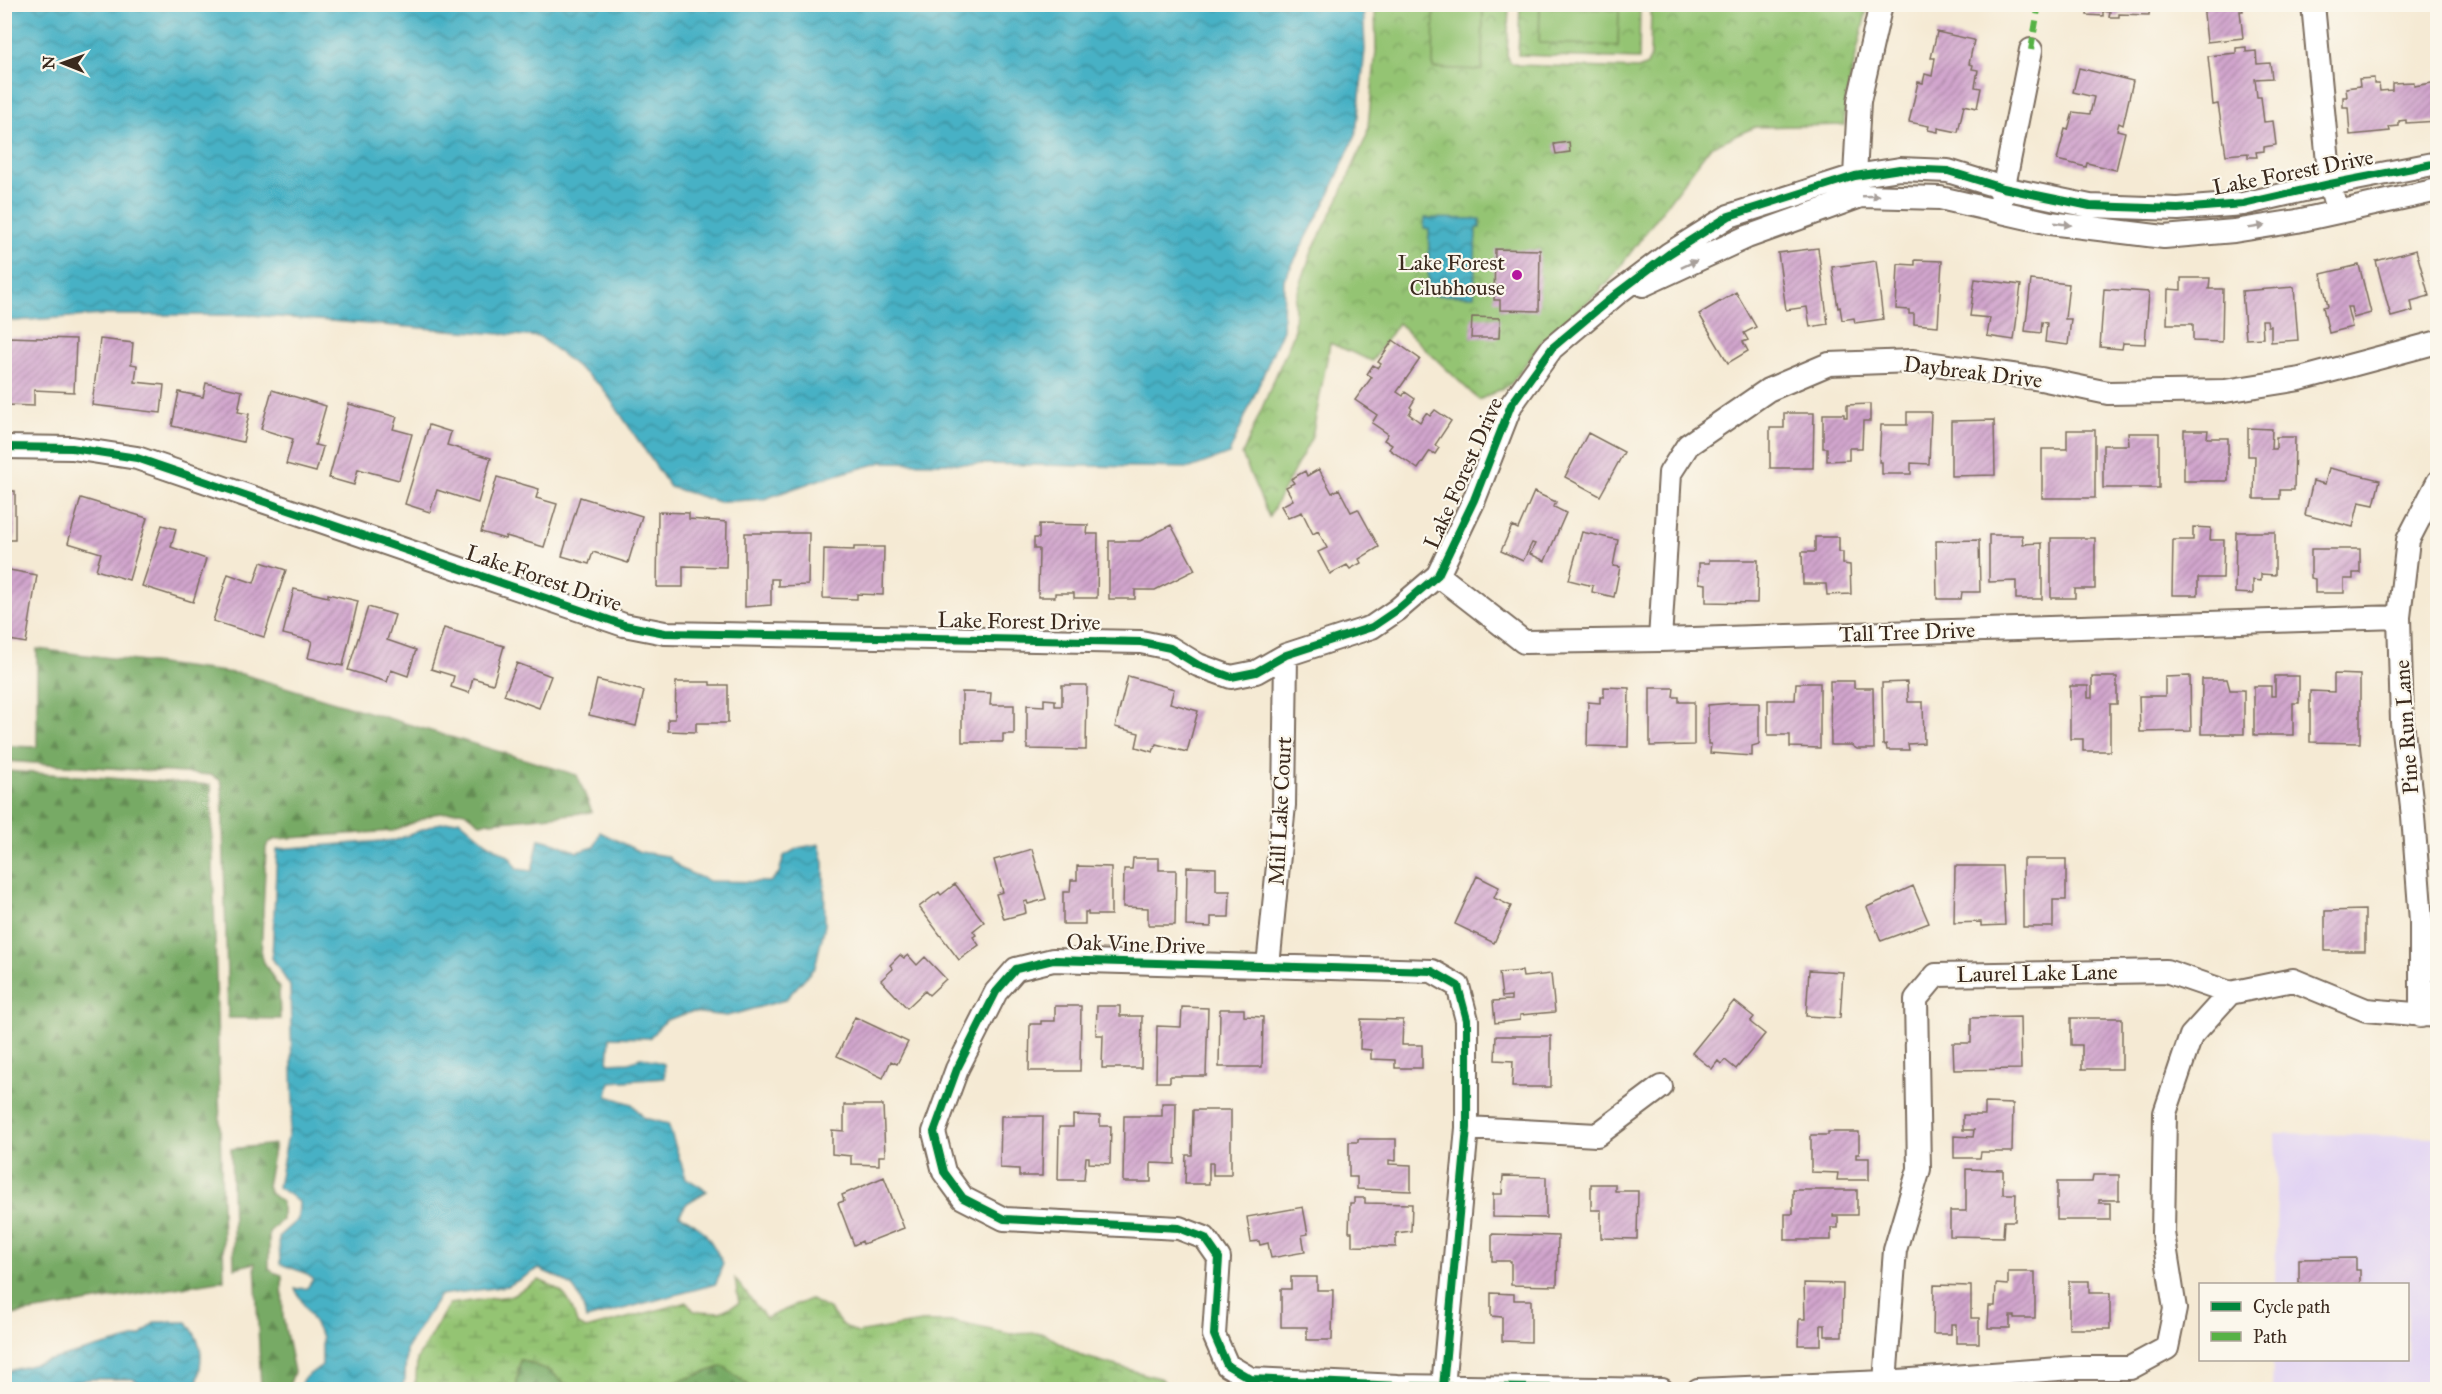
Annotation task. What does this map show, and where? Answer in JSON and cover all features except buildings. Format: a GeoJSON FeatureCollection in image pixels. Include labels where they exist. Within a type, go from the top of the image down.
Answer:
{"type":"FeatureCollection","features":[{"type":"Feature","properties":{"kind":"street"},"geometry":{"type":"LineString","coordinates":[[1855,176],[1858,101],[1881,4]]}},
{"type":"Feature","properties":{"kind":"street"},"geometry":{"type":"LineString","coordinates":[[2313,4],[2330,184],[2337,212]]}},
{"type":"Feature","properties":{"kind":"street"},"geometry":{"type":"LineString","coordinates":[[2000,211],[2031,50]]}},
{"type":"Feature","properties":{"kind":"street","name":"Lake Forest Drive"},"geometry":{"type":"LineString","coordinates":[[4,447],[72,448],[137,458],[613,621],[665,633],[1141,642],[1170,648],[1198,665],[1231,677],[1256,672],[1286,655],[1372,627],[1398,610],[1438,575],[1474,500],[1510,405],[1552,348],[1616,294],[1669,254],[1729,216],[1855,176],[1900,169],[1948,171],[2003,188],[2090,206],[2178,209],[2243,204],[2438,163]]}},
{"type":"Feature","properties":{"kind":"street","name":"Lake Forest Drive"},"geometry":{"type":"LineString","coordinates":[[1616,294],[1633,290],[1747,237],[1861,196],[1903,195],[1940,198],[2050,223],[2164,237],[2234,231],[2438,190]]}},
{"type":"Feature","properties":{"kind":"street","name":"Daybreak Drive"},"geometry":{"type":"LineString","coordinates":[[1660,640],[1670,474],[1688,445],[1768,390],[1829,364],[1913,361],[2041,379],[2108,393],[2225,391],[2300,379],[2438,342]]}},
{"type":"Feature","properties":{"kind":"street","name":"Pine Run Lane"},"geometry":{"type":"LineString","coordinates":[[2429,1016],[2413,816],[2402,722],[2399,617],[2408,540],[2438,482]]}},
{"type":"Feature","properties":{"kind":"street","name":"Tall Tree Drive"},"geometry":{"type":"LineString","coordinates":[[1438,575],[1524,642],[1660,640],[2399,617]]}},
{"type":"Feature","properties":{"kind":"street","name":"Mill Lake Court"},"geometry":{"type":"LineString","coordinates":[[1268,966],[1284,805],[1286,655]]}},
{"type":"Feature","properties":{"kind":"street","name":"Oak Vine Drive"},"geometry":{"type":"LineString","coordinates":[[1443,1387],[1467,1128],[1467,1020],[1458,986],[1432,971],[1053,960],[1016,969],[996,992],[957,1069],[934,1132],[944,1172],[963,1198],[1004,1219],[1179,1228],[1205,1238],[1218,1258],[1214,1335],[1227,1365],[1251,1379],[1443,1387],[1662,1389]]}},
{"type":"Feature","properties":{"kind":"street","name":"Laurel Lake Lane"},"geometry":{"type":"LineString","coordinates":[[1885,1382],[1895,1250],[1919,1169],[1916,999],[1936,975],[2166,971],[2230,993]]}},
{"type":"Feature","properties":{"kind":"street"},"geometry":{"type":"LineString","coordinates":[[1698,1389],[1885,1382],[2073,1368],[2130,1368],[2167,1348],[2175,1309],[2163,1233],[2165,1113],[2191,1036],[2230,993],[2293,980],[2366,1010],[2429,1016]]}},
{"type":"Feature","properties":{"kind":"street"},"geometry":{"type":"LineString","coordinates":[[1467,1128],[1597,1135],[1661,1087]]}},
{"type":"Feature","properties":{"kind":"shaded area"},"geometry":{"type":"Polygon","coordinates":[[[2275,1133],[2437,1137],[2437,1389],[2272,1389],[2273,1361],[2409,1361],[2409,1283],[2275,1283],[2277,1191],[2275,1133]]]}},
{"type":"Feature","properties":{"kind":"green space"},"geometry":{"type":"Polygon","coordinates":[[[1375,5],[1509,5],[1507,55],[1511,63],[1638,69],[1647,65],[1650,59],[1651,5],[1868,5],[1846,98],[1844,125],[1755,127],[1710,147],[1607,284],[1601,286],[1598,293],[1543,340],[1511,384],[1479,400],[1398,323],[1372,361],[1330,343],[1312,437],[1269,517],[1242,455],[1294,333],[1295,300],[1312,251],[1367,135],[1376,51],[1375,5]]]}},
{"type":"Feature","properties":{"kind":"green space"},"geometry":{"type":"Polygon","coordinates":[[[1434,5],[1483,5],[1482,70],[1433,68],[1434,5]]]}},
{"type":"Feature","properties":{"kind":"green space"},"geometry":{"type":"Polygon","coordinates":[[[1520,5],[1640,5],[1639,59],[1518,55],[1520,5]]]}},
{"type":"Feature","properties":{"kind":"green space"},"geometry":{"type":"Polygon","coordinates":[[[1540,7],[1619,10],[1618,46],[1539,43],[1540,7]]]}},
{"type":"Feature","properties":{"kind":"green space"},"geometry":{"type":"Polygon","coordinates":[[[37,649],[242,674],[577,775],[592,812],[480,823],[465,812],[459,811],[434,814],[393,831],[276,839],[268,843],[261,957],[279,988],[280,1019],[228,1018],[222,785],[220,780],[212,775],[5,761],[5,746],[37,747],[37,649]]]}},
{"type":"Feature","properties":{"kind":"green space"},"geometry":{"type":"Polygon","coordinates":[[[5,771],[211,785],[224,1280],[5,1316],[5,771]]]}},
{"type":"Feature","properties":{"kind":"green space"},"geometry":{"type":"Polygon","coordinates":[[[275,1144],[267,1186],[269,1192],[282,1202],[282,1220],[269,1232],[269,1268],[282,1275],[283,1317],[294,1372],[288,1389],[261,1389],[255,1263],[234,1268],[231,1149],[275,1144]]]}},
{"type":"Feature","properties":{"kind":"green space"},"geometry":{"type":"Polygon","coordinates":[[[735,1279],[766,1318],[810,1299],[830,1310],[841,1324],[857,1333],[921,1322],[954,1322],[1010,1334],[1043,1333],[1082,1356],[1162,1379],[1169,1389],[753,1389],[723,1366],[679,1381],[666,1389],[570,1390],[552,1372],[520,1359],[516,1389],[413,1389],[417,1359],[449,1304],[510,1296],[539,1280],[561,1291],[572,1307],[577,1324],[586,1329],[687,1302],[694,1311],[720,1312],[739,1303],[735,1279]]]}},
{"type":"Feature","properties":{"kind":"green space"},"geometry":{"type":"Polygon","coordinates":[[[520,1359],[552,1372],[570,1389],[516,1390],[520,1359]]]}},
{"type":"Feature","properties":{"kind":"green space"},"geometry":{"type":"Polygon","coordinates":[[[724,1366],[753,1389],[666,1390],[679,1381],[724,1366]]]}},
{"type":"Feature","properties":{"kind":"water"},"geometry":{"type":"Polygon","coordinates":[[[1363,4],[1365,50],[1356,134],[1328,197],[1284,280],[1283,329],[1229,454],[1190,468],[883,462],[821,479],[764,499],[719,502],[670,487],[602,387],[540,337],[251,315],[101,315],[14,321],[5,319],[5,5],[1363,4]]]}},
{"type":"Feature","properties":{"kind":"water"},"geometry":{"type":"Polygon","coordinates":[[[1425,218],[1480,219],[1480,228],[1476,228],[1474,296],[1428,295],[1429,229],[1424,228],[1425,218]]]}},
{"type":"Feature","properties":{"kind":"water"},"geometry":{"type":"Polygon","coordinates":[[[460,820],[486,842],[510,857],[517,869],[532,871],[539,839],[577,852],[594,847],[600,832],[640,852],[667,856],[683,870],[709,881],[770,882],[779,873],[784,856],[798,848],[819,844],[824,862],[825,925],[815,967],[785,1000],[727,1016],[691,1012],[666,1020],[649,1038],[610,1037],[608,1063],[629,1062],[643,1057],[664,1064],[665,1078],[610,1082],[607,1096],[632,1104],[644,1118],[668,1124],[686,1178],[707,1191],[687,1203],[679,1215],[701,1229],[723,1263],[716,1284],[586,1319],[580,1299],[571,1286],[538,1269],[508,1286],[440,1295],[406,1349],[405,1379],[401,1389],[299,1389],[303,1379],[322,1365],[322,1337],[295,1289],[307,1288],[313,1279],[303,1272],[280,1264],[279,1236],[298,1219],[299,1202],[278,1187],[293,1109],[290,986],[272,958],[277,849],[396,840],[436,824],[460,820]]]}},
{"type":"Feature","properties":{"kind":"water"},"geometry":{"type":"Polygon","coordinates":[[[155,1322],[187,1322],[193,1331],[201,1354],[196,1389],[151,1389],[133,1379],[91,1379],[5,1389],[5,1372],[141,1336],[155,1322]]]}},
{"type":"Feature","properties":{"kind":"marked path"},"geometry":{"type":"LineString","coordinates":[[2031,50],[2039,4]]}},
{"type":"Feature","properties":{"kind":"cycle path"},"geometry":{"type":"LineString","coordinates":[[4,447],[72,448],[137,458],[624,625],[665,633],[1141,642],[1170,648],[1198,665],[1231,677],[1256,672],[1286,655],[1372,627],[1397,610],[1438,575],[1474,500],[1511,405],[1552,348],[1616,294],[1669,254],[1729,216],[1855,176],[1900,169],[1948,171],[2003,188],[2090,206],[2178,209],[2243,204],[2438,163]]}},
{"type":"Feature","properties":{"kind":"cycle path"},"geometry":{"type":"LineString","coordinates":[[1443,1387],[1467,1128],[1467,1020],[1458,986],[1432,971],[1053,960],[1016,969],[996,992],[957,1069],[934,1132],[944,1172],[963,1198],[1004,1219],[1179,1228],[1205,1238],[1219,1258],[1214,1335],[1227,1365],[1251,1379],[1398,1386],[1662,1390]]}},
{"type":"Feature","properties":{"kind":"place","name":"Lake Forest Clubhouse"},"geometry":{"type":"Point","coordinates":[1517,275]}}]}
